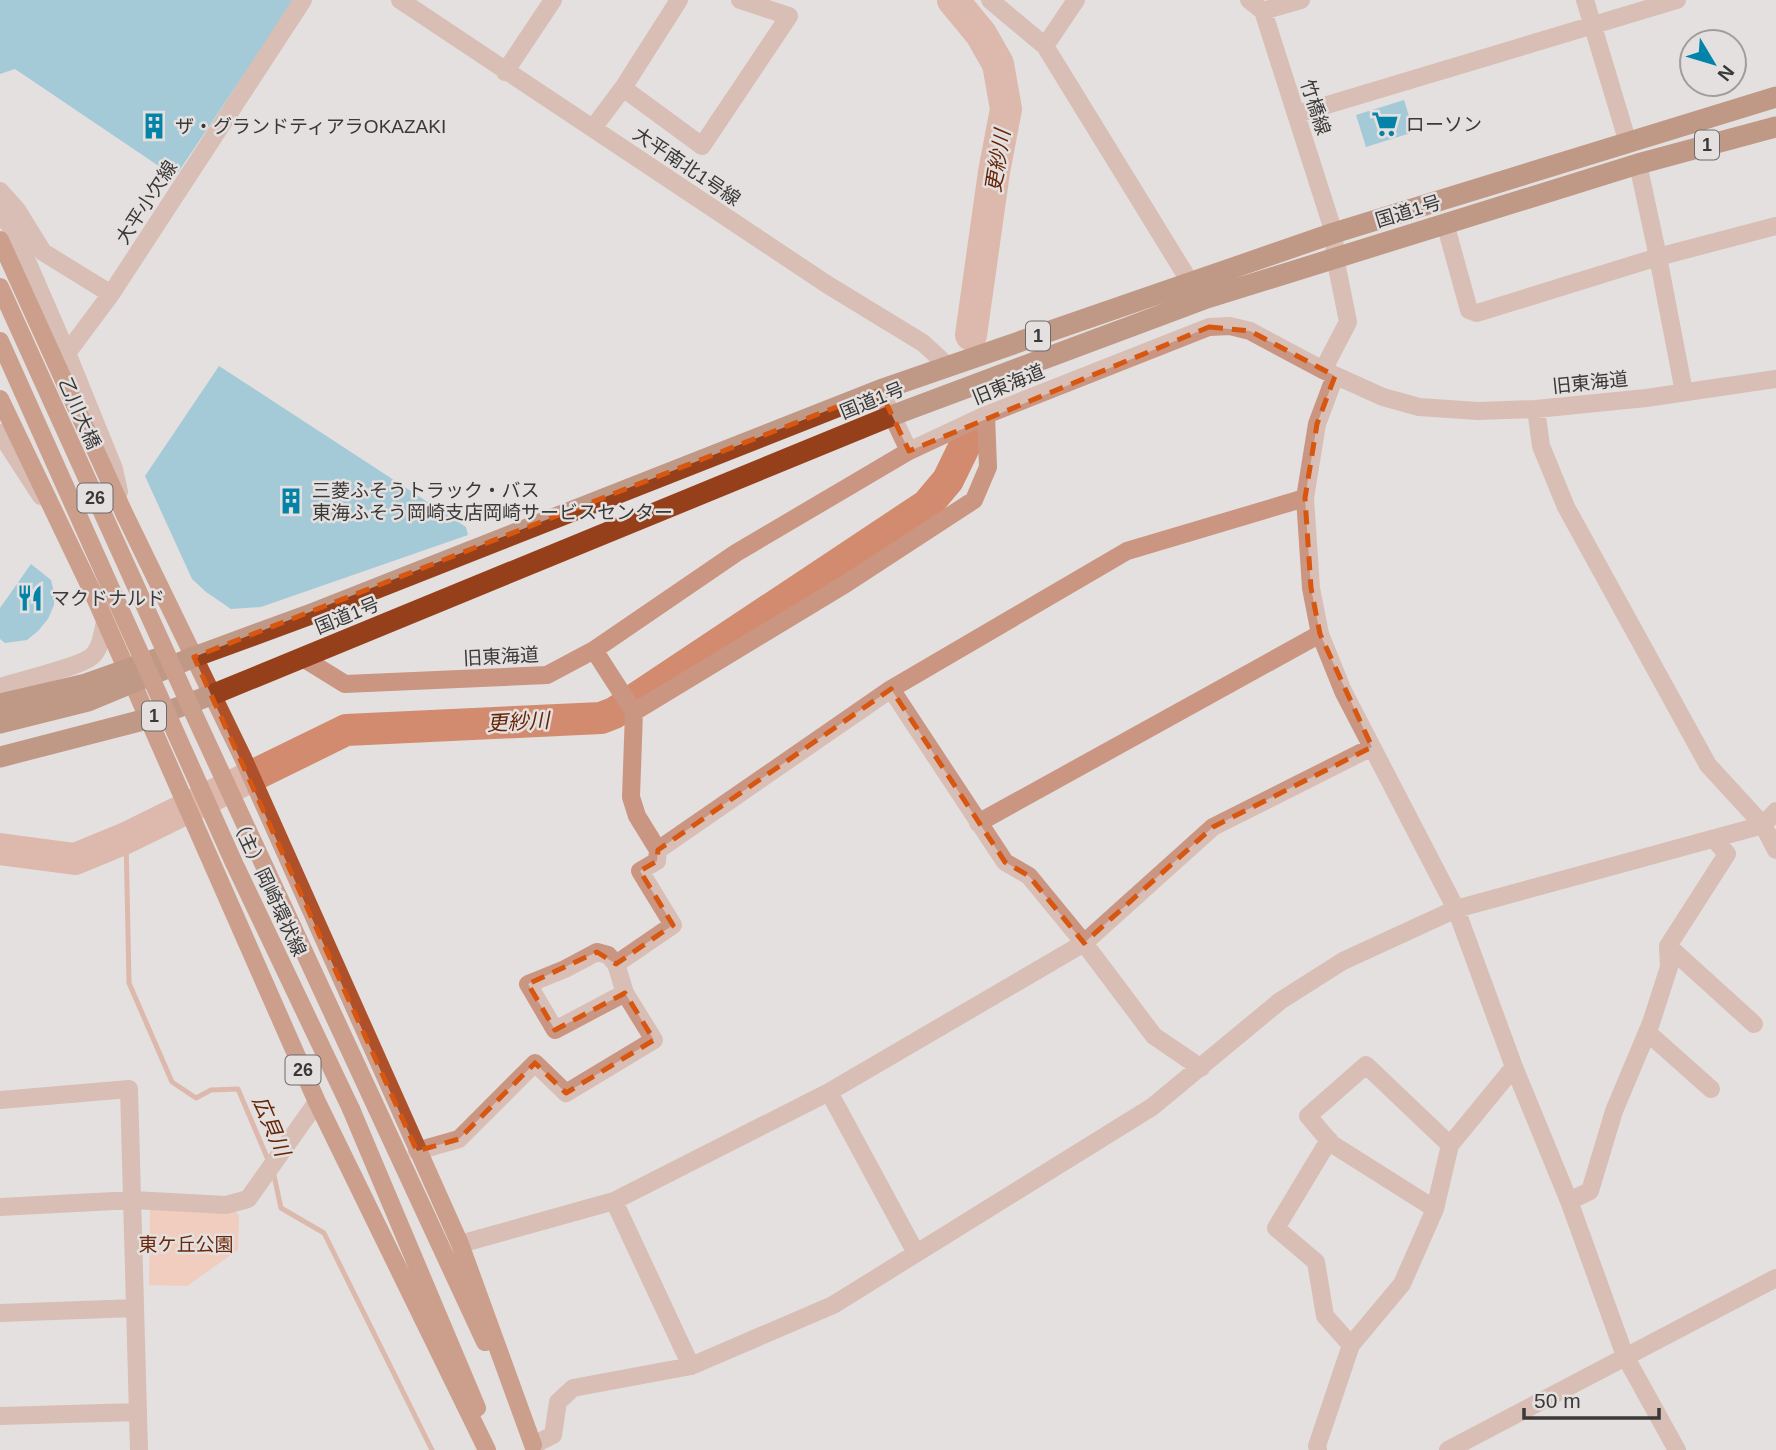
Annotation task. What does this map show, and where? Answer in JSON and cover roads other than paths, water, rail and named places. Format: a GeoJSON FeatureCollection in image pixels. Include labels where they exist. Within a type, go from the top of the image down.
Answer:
{"type":"FeatureCollection","features":[{"type":"Feature","properties":{"kind":"highway","name":"国道1号"},"geometry":{"type":"LineString","coordinates":[[0,723],[88,701],[129,677],[192,652],[314,613],[880,390],[1334,233],[1776,97]]}},
{"type":"Feature","properties":{"kind":"highway","name":"国道1号"},"geometry":{"type":"LineString","coordinates":[[0,757],[146,719],[214,694],[891,416],[1207,298],[1638,164],[1776,127]]}},
{"type":"Feature","properties":{"kind":"highway"},"geometry":{"type":"LineString","coordinates":[[0,704],[129,677]]}},
{"type":"Feature","properties":{"kind":"main road","name":"26"},"geometry":{"type":"LineString","coordinates":[[0,240],[124,513],[214,694],[460,1244],[534,1448]]}},
{"type":"Feature","properties":{"kind":"main road","name":"乙川大橋"},"geometry":{"type":"LineString","coordinates":[[0,287],[203,736]]}},
{"type":"Feature","properties":{"kind":"main road","name":"（主）岡崎環状線"},"geometry":{"type":"LineString","coordinates":[[0,341],[234,863],[351,1109],[495,1450]]}},
{"type":"Feature","properties":{"kind":"main road","name":"26"},"geometry":{"type":"LineString","coordinates":[[0,399],[7,432],[60,525],[105,622],[317,1102],[487,1450]]}},
{"type":"Feature","properties":{"kind":"main road","name":"（主）岡崎環状線"},"geometry":{"type":"LineString","coordinates":[[203,736],[534,1448]]}},
{"type":"Feature","properties":{"kind":"street","name":"大平小欠線"},"geometry":{"type":"LineString","coordinates":[[67,353],[111,294],[303,0]]}},
{"type":"Feature","properties":{"kind":"street","name":"大平南北1号線"},"geometry":{"type":"LineString","coordinates":[[400,0],[421,6],[505,72],[828,285],[923,344],[949,367]]}},
{"type":"Feature","properties":{"kind":"street"},"geometry":{"type":"LineString","coordinates":[[505,72],[553,0]]}},
{"type":"Feature","properties":{"kind":"street"},"geometry":{"type":"LineString","coordinates":[[593,128],[623,88],[679,0]]}},
{"type":"Feature","properties":{"kind":"street"},"geometry":{"type":"LineString","coordinates":[[623,88],[702,146],[789,16],[740,0]]}},
{"type":"Feature","properties":{"kind":"street"},"geometry":{"type":"LineString","coordinates":[[990,0],[1045,46],[1190,282]]}},
{"type":"Feature","properties":{"kind":"street"},"geometry":{"type":"LineString","coordinates":[[1045,46],[1076,0]]}},
{"type":"Feature","properties":{"kind":"street"},"geometry":{"type":"LineString","coordinates":[[1256,6],[1301,0]]}},
{"type":"Feature","properties":{"kind":"street"},"geometry":{"type":"LineString","coordinates":[[1585,0],[1629,143]]}},
{"type":"Feature","properties":{"kind":"street"},"geometry":{"type":"LineString","coordinates":[[1297,114],[1677,0]]}},
{"type":"Feature","properties":{"kind":"street","name":"竹橋線"},"geometry":{"type":"LineString","coordinates":[[1256,6],[1297,114],[1334,233],[1335,257],[1348,323],[1329,373],[1317,424],[1305,498],[1311,588],[1320,634],[1343,691],[1456,909],[1514,1067],[1569,1201],[1625,1356],[1677,1450]]}},
{"type":"Feature","properties":{"kind":"street"},"geometry":{"type":"LineString","coordinates":[[1638,164],[1684,392]]}},
{"type":"Feature","properties":{"kind":"street"},"geometry":{"type":"LineString","coordinates":[[0,191],[17,210],[43,252],[111,294]]}},
{"type":"Feature","properties":{"kind":"street"},"geometry":{"type":"LineString","coordinates":[[0,213],[14,231],[67,353],[114,469],[124,513]]}},
{"type":"Feature","properties":{"kind":"street"},"geometry":{"type":"LineString","coordinates":[[1445,223],[1469,310],[1477,313],[1658,257],[1776,226]]}},
{"type":"Feature","properties":{"kind":"street","name":"旧東海道"},"geometry":{"type":"LineString","coordinates":[[303,658],[345,684],[547,675],[594,650],[736,554],[909,451],[986,415],[1209,327],[1230,326],[1250,331],[1329,373],[1383,397],[1419,407],[1478,411],[1536,409],[1776,379]]}},
{"type":"Feature","properties":{"kind":"street"},"geometry":{"type":"LineString","coordinates":[[880,390],[909,451]]}},
{"type":"Feature","properties":{"kind":"street"},"geometry":{"type":"LineString","coordinates":[[1536,409],[1541,446],[1566,507],[1708,765],[1770,818],[1776,850]]}},
{"type":"Feature","properties":{"kind":"street"},"geometry":{"type":"LineString","coordinates":[[634,712],[847,583],[974,499],[988,467],[986,415]]}},
{"type":"Feature","properties":{"kind":"street"},"geometry":{"type":"LineString","coordinates":[[658,850],[891,689],[1127,551],[1305,498]]}},
{"type":"Feature","properties":{"kind":"street"},"geometry":{"type":"LineString","coordinates":[[0,687],[91,657],[100,645],[105,622]]}},
{"type":"Feature","properties":{"kind":"street"},"geometry":{"type":"LineString","coordinates":[[978,823],[1320,634]]}},
{"type":"Feature","properties":{"kind":"street"},"geometry":{"type":"LineString","coordinates":[[594,650],[634,712],[631,797],[637,816],[658,850],[657,861],[640,871],[673,925],[616,964]]}},
{"type":"Feature","properties":{"kind":"street"},"geometry":{"type":"LineString","coordinates":[[891,689],[1005,862],[1029,876],[1084,943],[1154,1037],[1200,1068]]}},
{"type":"Feature","properties":{"kind":"street"},"geometry":{"type":"LineString","coordinates":[[460,1244],[614,1201],[829,1092],[1084,943],[1213,827],[1372,747]]}},
{"type":"Feature","properties":{"kind":"street"},"geometry":{"type":"LineString","coordinates":[[534,1448],[553,1435],[558,1402],[573,1388],[691,1366],[833,1305],[1152,1107],[1280,1001],[1343,961],[1456,909],[1714,839],[1770,818]]}},
{"type":"Feature","properties":{"kind":"street"},"geometry":{"type":"LineString","coordinates":[[1569,1201],[1590,1191],[1614,1111],[1647,1032],[1669,967],[1668,946],[1727,854],[1714,839]]}},
{"type":"Feature","properties":{"kind":"street"},"geometry":{"type":"LineString","coordinates":[[1668,946],[1754,1024]]}},
{"type":"Feature","properties":{"kind":"street"},"geometry":{"type":"LineString","coordinates":[[417,1151],[459,1139],[535,1063],[566,1093],[654,1040],[625,993],[616,964],[608,955],[597,952],[528,984],[555,1030],[625,993]]}},
{"type":"Feature","properties":{"kind":"street"},"geometry":{"type":"LineString","coordinates":[[1647,1032],[1711,1089]]}},
{"type":"Feature","properties":{"kind":"street"},"geometry":{"type":"LineString","coordinates":[[1435,1209],[1329,1140],[1308,1116],[1366,1065],[1450,1145]]}},
{"type":"Feature","properties":{"kind":"street"},"geometry":{"type":"LineString","coordinates":[[1318,1450],[1317,1446],[1351,1345],[1402,1284],[1435,1209],[1450,1145],[1514,1067]]}},
{"type":"Feature","properties":{"kind":"street"},"geometry":{"type":"LineString","coordinates":[[0,1100],[130,1089],[139,1450]]}},
{"type":"Feature","properties":{"kind":"street"},"geometry":{"type":"LineString","coordinates":[[829,1092],[916,1254]]}},
{"type":"Feature","properties":{"kind":"street"},"geometry":{"type":"LineString","coordinates":[[0,1207],[133,1200],[226,1205],[248,1199],[317,1102]]}},
{"type":"Feature","properties":{"kind":"street"},"geometry":{"type":"LineString","coordinates":[[1329,1140],[1276,1228],[1316,1262],[1325,1317],[1351,1345]]}},
{"type":"Feature","properties":{"kind":"street"},"geometry":{"type":"LineString","coordinates":[[614,1201],[691,1366]]}},
{"type":"Feature","properties":{"kind":"street"},"geometry":{"type":"LineString","coordinates":[[1448,1450],[1776,1278]]}},
{"type":"Feature","properties":{"kind":"street"},"geometry":{"type":"LineString","coordinates":[[0,1313],[135,1308]]}},
{"type":"Feature","properties":{"kind":"street"},"geometry":{"type":"LineString","coordinates":[[0,1416],[138,1412]]}},
{"type":"Feature","properties":{"kind":"waterway","name":"更紗川"},"geometry":{"type":"LineString","coordinates":[[953,0],[981,34],[998,64],[1006,109],[994,172],[971,335]]}},
{"type":"Feature","properties":{"kind":"waterway","name":"更紗川"},"geometry":{"type":"LineString","coordinates":[[0,849],[75,859],[126,838],[346,730],[601,718],[614,713],[927,505],[948,480],[967,441]]}},
{"type":"Feature","properties":{"kind":"waterway","name":"広貝川"},"geometry":{"type":"LineString","coordinates":[[126,838],[129,983],[172,1082],[196,1098],[211,1090],[238,1089],[269,1162]]}},
{"type":"Feature","properties":{"kind":"waterway","name":"広貝川"},"geometry":{"type":"LineString","coordinates":[[273,1171],[281,1208],[324,1233],[432,1450]]}},
{"type":"Feature","properties":{"kind":"place","name":"ローソン"},"geometry":{"type":"Point","coordinates":[1385,124]}},
{"type":"Feature","properties":{"kind":"place","name":"ザ・グランドティアラOKAZAKI"},"geometry":{"type":"Point","coordinates":[154,126]}},
{"type":"Feature","properties":{"kind":"place","name":"三菱ふそうトラック・バス 東海ふそう岡崎支店岡崎サービスセンター"},"geometry":{"type":"Point","coordinates":[291,501]}},
{"type":"Feature","properties":{"kind":"place","name":"マクドナルド"},"geometry":{"type":"Point","coordinates":[30,598]}},
{"type":"Feature","properties":{"kind":"park label","name":"東ケ丘公園"},"geometry":{"type":"Point","coordinates":[186,1244]}}]}
